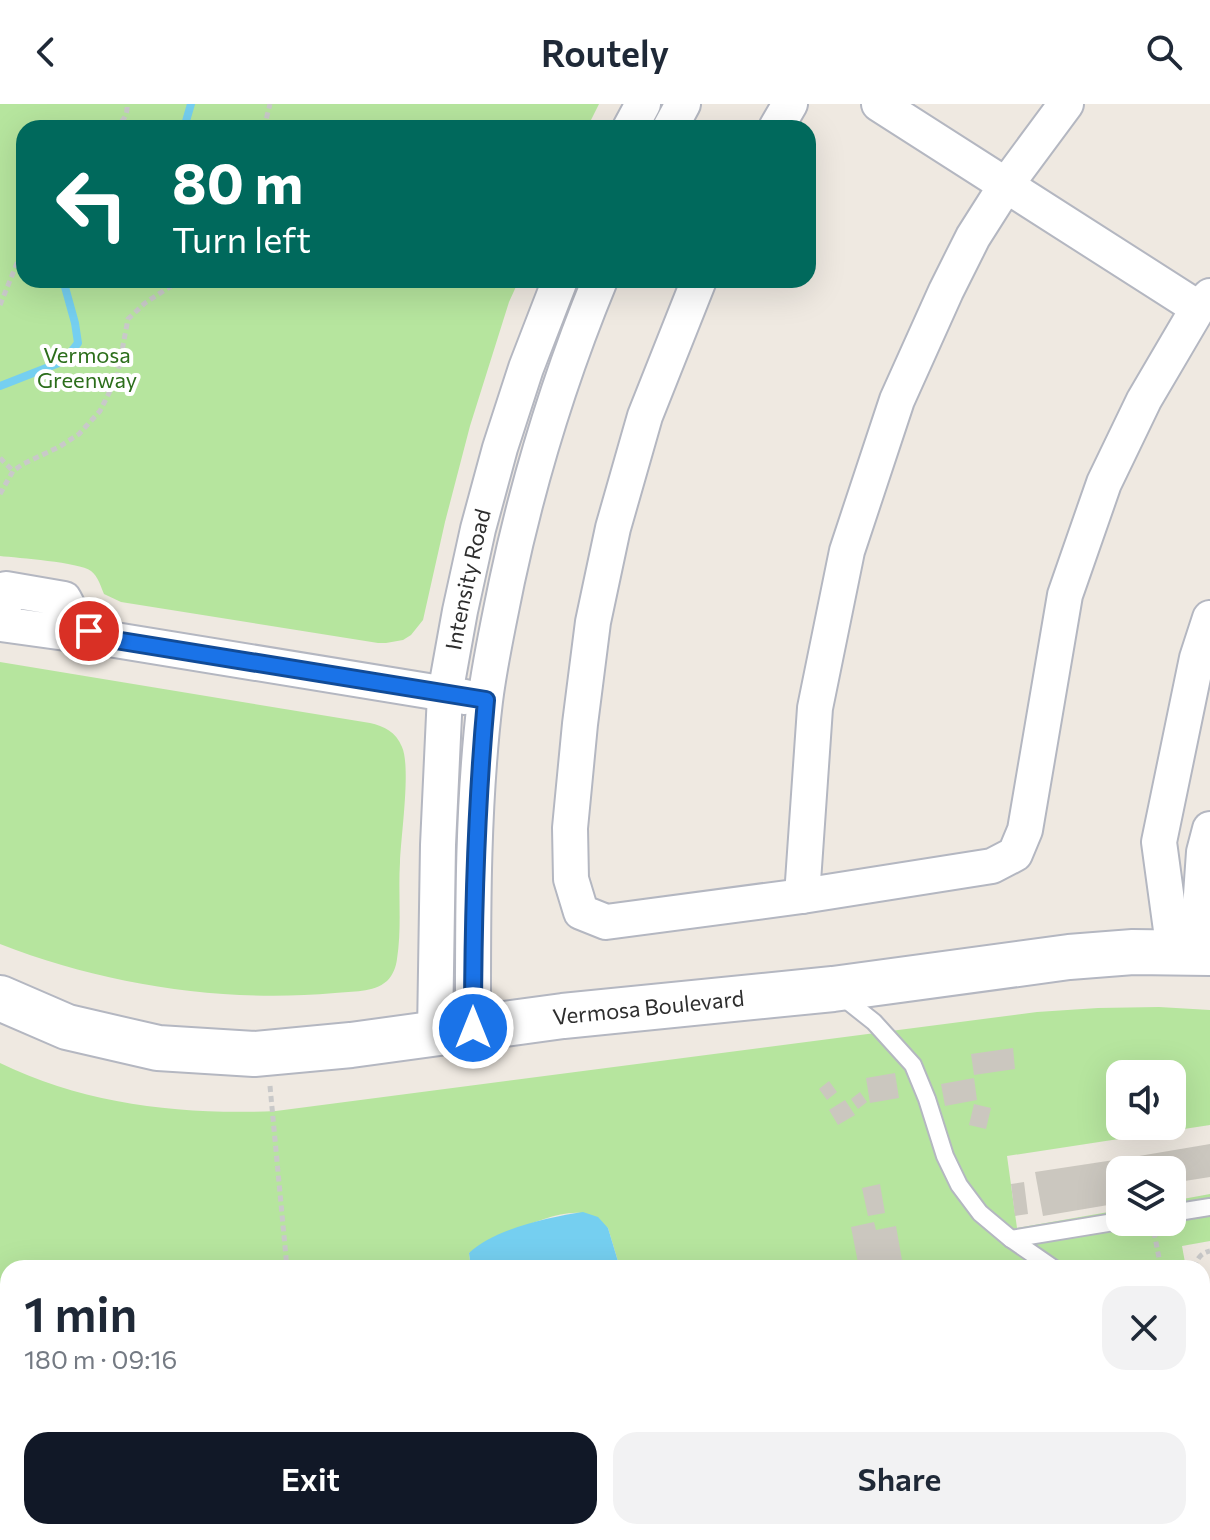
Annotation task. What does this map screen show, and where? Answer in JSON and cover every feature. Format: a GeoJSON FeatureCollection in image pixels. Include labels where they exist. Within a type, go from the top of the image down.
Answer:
{"type":"FeatureCollection","features":[{"type":"Feature","properties":{"kind":"main road","name":"Vermosa Boulevard"},"geometry":{"type":"LineString","coordinates":[[0,998],[67,1027],[158,1048],[254,1054],[351,1045],[563,1016],[833,989],[1069,957],[1133,952],[1194,953]]}},
{"type":"Feature","properties":{"kind":"street"},"geometry":{"type":"LineString","coordinates":[[696,288],[645,416],[613,528],[593,622],[570,828],[571,879],[581,912],[606,922],[802,896],[992,866],[1015,854],[1025,830],[1065,595],[1104,483],[1144,400],[1204,302],[1006,185],[879,104]]}},
{"type":"Feature","properties":{"kind":"street"},"geometry":{"type":"LineString","coordinates":[[802,896],[815,708],[847,551],[897,400],[966,251],[1006,185],[1066,104]]}},
{"type":"Feature","properties":{"kind":"street","name":"Intensity Road"},"geometry":{"type":"LineString","coordinates":[[454,1031],[438,845],[445,694],[460,611],[496,461],[526,368],[557,288]]}},
{"type":"Feature","properties":{"kind":"street","name":"Intensity Road"},"geometry":{"type":"LineString","coordinates":[[454,1031],[473,946],[479,782],[486,700],[502,606],[535,468],[558,392],[597,288]]}},
{"type":"Feature","properties":{"kind":"street"},"geometry":{"type":"LineString","coordinates":[[1194,953],[1159,842],[1197,658],[1210,618]]}},
{"type":"Feature","properties":{"kind":"street"},"geometry":{"type":"LineString","coordinates":[[109,639],[486,700]]}},
{"type":"Feature","properties":{"kind":"street"},"geometry":{"type":"LineString","coordinates":[[1194,953],[1204,852],[1210,829]]}},
{"type":"Feature","properties":{"kind":"lane"},"geometry":{"type":"LineString","coordinates":[[833,989],[874,1022],[913,1065],[945,1156],[959,1185],[980,1213],[1041,1260]]}},
{"type":"Feature","properties":{"kind":"lane"},"geometry":{"type":"LineString","coordinates":[[1186,1211],[1210,1207]]}},
{"type":"Feature","properties":{"kind":"lane"},"geometry":{"type":"LineString","coordinates":[[1011,1239],[1106,1223]]}},
{"type":"Feature","properties":{"kind":"path"},"geometry":{"type":"LineString","coordinates":[[0,305],[16,266]]}},
{"type":"Feature","properties":{"kind":"path"},"geometry":{"type":"LineString","coordinates":[[0,494],[13,471],[79,434],[100,411],[117,377],[128,319],[168,288]]}},
{"type":"Feature","properties":{"kind":"path"},"geometry":{"type":"LineString","coordinates":[[0,458],[13,471]]}},
{"type":"Feature","properties":{"kind":"path"},"geometry":{"type":"LineString","coordinates":[[266,1052],[286,1260]]}},
{"type":"Feature","properties":{"kind":"path"},"geometry":{"type":"LineString","coordinates":[[1155,1236],[1159,1260]]}},
{"type":"Feature","properties":{"kind":"green space","name":"Vermosa Greenway"},"geometry":{"type":"Polygon","coordinates":[[[0,104],[599,104],[591,120],[16,120],[16,288],[515,288],[470,426],[423,620],[403,640],[378,643],[121,602],[104,594],[96,576],[84,568],[0,556],[0,104]]]}},
{"type":"Feature","properties":{"kind":"green space"},"geometry":{"type":"Polygon","coordinates":[[[0,662],[370,723],[393,734],[405,757],[406,785],[398,947],[396,965],[389,979],[369,990],[292,995],[207,993],[122,980],[0,944],[0,662]]]}},
{"type":"Feature","properties":{"kind":"green space"},"geometry":{"type":"Polygon","coordinates":[[[1159,1007],[1210,1010],[1210,1125],[1186,1129],[1186,1060],[1106,1060],[1106,1140],[1112,1140],[1007,1156],[1017,1228],[1106,1212],[1106,1236],[1186,1236],[1186,1198],[1210,1194],[1210,1241],[1182,1246],[1185,1260],[618,1260],[608,1228],[584,1213],[568,1213],[509,1233],[469,1253],[470,1260],[0,1260],[0,1063],[66,1089],[100,1098],[170,1109],[276,1111],[1037,1012],[1159,1007]]]}},
{"type":"Feature","properties":{"kind":"water"},"geometry":{"type":"Polygon","coordinates":[[[583,1212],[598,1217],[608,1228],[618,1260],[470,1260],[469,1253],[493,1237],[539,1221],[583,1212]]]}},
{"type":"Feature","properties":{"kind":"building"},"geometry":{"type":"Polygon","coordinates":[[[1013,1048],[1015,1069],[974,1075],[971,1054],[1013,1048]]]}},
{"type":"Feature","properties":{"kind":"building"},"geometry":{"type":"Polygon","coordinates":[[[895,1073],[899,1098],[870,1103],[866,1078],[895,1073]]]}},
{"type":"Feature","properties":{"kind":"building"},"geometry":{"type":"Polygon","coordinates":[[[974,1078],[977,1100],[945,1106],[941,1084],[974,1078]]]}},
{"type":"Feature","properties":{"kind":"building"},"geometry":{"type":"Polygon","coordinates":[[[829,1081],[837,1092],[827,1100],[819,1089],[829,1081]]]}},
{"type":"Feature","properties":{"kind":"building"},"geometry":{"type":"Polygon","coordinates":[[[860,1092],[867,1102],[858,1109],[851,1099],[860,1092]]]}},
{"type":"Feature","properties":{"kind":"building"},"geometry":{"type":"Polygon","coordinates":[[[845,1100],[855,1115],[838,1125],[829,1110],[845,1100]]]}},
{"type":"Feature","properties":{"kind":"building"},"geometry":{"type":"Polygon","coordinates":[[[974,1104],[991,1108],[986,1129],[969,1125],[974,1104]]]}},
{"type":"Feature","properties":{"kind":"building"},"geometry":{"type":"Polygon","coordinates":[[[1210,1144],[1210,1177],[1186,1181],[1186,1156],[1139,1156],[1210,1144]]]}},
{"type":"Feature","properties":{"kind":"building"},"geometry":{"type":"Polygon","coordinates":[[[1106,1161],[1106,1205],[1043,1216],[1035,1172],[1106,1161]]]}},
{"type":"Feature","properties":{"kind":"building"},"geometry":{"type":"Polygon","coordinates":[[[1024,1182],[1028,1214],[1015,1216],[1011,1184],[1024,1182]]]}},
{"type":"Feature","properties":{"kind":"building"},"geometry":{"type":"Polygon","coordinates":[[[880,1184],[885,1213],[868,1216],[862,1188],[880,1184]]]}},
{"type":"Feature","properties":{"kind":"building"},"geometry":{"type":"Polygon","coordinates":[[[874,1222],[876,1230],[896,1226],[902,1260],[857,1260],[851,1227],[874,1222]]]}},
{"type":"Feature","properties":{"kind":"waterway"},"geometry":{"type":"LineString","coordinates":[[186,120],[191,104]]}},
{"type":"Feature","properties":{"kind":"waterway"},"geometry":{"type":"LineString","coordinates":[[0,386],[64,361],[78,343],[65,288]]}},
{"type":"Feature","properties":{"kind":"route"},"geometry":{"type":"LineString","coordinates":[[89,631],[109,639],[486,700],[475,864],[473,1028]]}}]}
